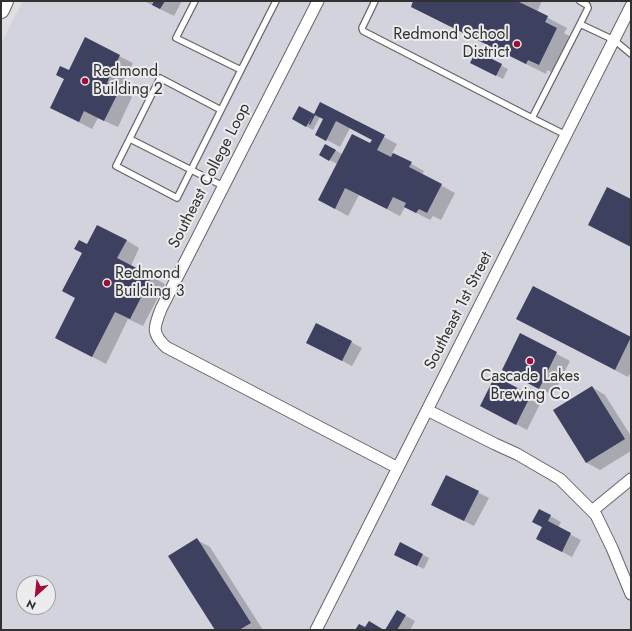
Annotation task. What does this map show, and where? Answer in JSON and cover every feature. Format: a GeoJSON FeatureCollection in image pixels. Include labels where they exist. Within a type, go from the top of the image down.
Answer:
{"type":"FeatureCollection","features":[{"type":"Feature","properties":{"kind":"main road"},"geometry":{"type":"LineString","coordinates":[[1,10],[5,1]]}},
{"type":"Feature","properties":{"kind":"street","name":"Southeast College Loop"},"geometry":{"type":"LineString","coordinates":[[318,1],[161,309],[155,331],[158,339],[166,347],[398,468]]}},
{"type":"Feature","properties":{"kind":"street","name":"Southeast 1st Street"},"geometry":{"type":"LineString","coordinates":[[316,630],[631,6]]}},
{"type":"Feature","properties":{"kind":"street"},"geometry":{"type":"LineString","coordinates":[[427,410],[517,454],[560,479],[596,515],[612,548],[631,594]]}},
{"type":"Feature","properties":{"kind":"street"},"geometry":{"type":"LineString","coordinates":[[592,511],[631,479]]}},
{"type":"Feature","properties":{"kind":"lane"},"geometry":{"type":"LineString","coordinates":[[195,1],[176,38],[240,70]]}},
{"type":"Feature","properties":{"kind":"lane"},"geometry":{"type":"LineString","coordinates":[[221,110],[160,78],[116,166],[177,198],[276,1]]}},
{"type":"Feature","properties":{"kind":"lane"},"geometry":{"type":"LineString","coordinates":[[375,1],[362,28],[363,31],[566,135]]}},
{"type":"Feature","properties":{"kind":"lane"},"geometry":{"type":"LineString","coordinates":[[532,118],[588,8],[587,5],[580,1]]}},
{"type":"Feature","properties":{"kind":"lane"},"geometry":{"type":"LineString","coordinates":[[580,24],[614,40],[631,54]]}},
{"type":"Feature","properties":{"kind":"lane"},"geometry":{"type":"LineString","coordinates":[[130,139],[223,186]]}},
{"type":"Feature","properties":{"kind":"shaded area"},"geometry":{"type":"Polygon","coordinates":[[[23,1],[631,1],[631,630],[1,630],[1,43],[23,1]]]}},
{"type":"Feature","properties":{"kind":"building"},"geometry":{"type":"Polygon","coordinates":[[[154,1],[165,1],[160,9],[152,5],[154,1]]]}},
{"type":"Feature","properties":{"kind":"building","name":"Redmond School District"},"geometry":{"type":"Polygon","coordinates":[[[413,1],[517,1],[548,16],[545,22],[557,28],[539,65],[528,60],[526,64],[411,7],[413,1]]]}},
{"type":"Feature","properties":{"kind":"building","name":"Redmond Building 2"},"geometry":{"type":"Polygon","coordinates":[[[85,37],[120,55],[107,83],[120,89],[104,121],[84,111],[79,122],[50,108],[64,79],[56,75],[60,66],[69,70],[85,37]]]}},
{"type":"Feature","properties":{"kind":"building"},"geometry":{"type":"Polygon","coordinates":[[[476,51],[502,64],[496,76],[470,63],[476,51]]]}},
{"type":"Feature","properties":{"kind":"building"},"geometry":{"type":"Polygon","coordinates":[[[320,102],[385,135],[377,150],[391,157],[393,153],[412,162],[409,167],[442,184],[427,213],[419,209],[416,213],[404,207],[406,203],[393,197],[387,209],[345,188],[335,209],[318,200],[352,134],[370,143],[372,140],[336,121],[326,141],[315,135],[323,119],[315,115],[310,125],[309,124],[312,117],[306,127],[292,119],[299,106],[314,114],[320,102]]]}},
{"type":"Feature","properties":{"kind":"building"},"geometry":{"type":"Polygon","coordinates":[[[325,144],[336,150],[329,161],[319,155],[325,144]]]}},
{"type":"Feature","properties":{"kind":"building"},"geometry":{"type":"Polygon","coordinates":[[[607,187],[631,199],[631,247],[588,225],[607,187]]]}},
{"type":"Feature","properties":{"kind":"building","name":"Redmond Building 3"},"geometry":{"type":"Polygon","coordinates":[[[97,225],[127,240],[117,258],[152,276],[130,319],[115,312],[92,357],[55,338],[75,298],[62,291],[82,253],[74,249],[79,240],[87,244],[97,225]]]}},
{"type":"Feature","properties":{"kind":"building"},"geometry":{"type":"Polygon","coordinates":[[[533,286],[631,337],[615,370],[516,319],[533,286]]]}},
{"type":"Feature","properties":{"kind":"building"},"geometry":{"type":"Polygon","coordinates":[[[316,323],[352,341],[342,361],[306,343],[316,323]]]}},
{"type":"Feature","properties":{"kind":"building","name":"Cascade Lakes Brewing Co"},"geometry":{"type":"Polygon","coordinates":[[[520,333],[557,352],[539,389],[502,370],[520,333]]]}},
{"type":"Feature","properties":{"kind":"building"},"geometry":{"type":"Polygon","coordinates":[[[495,376],[531,395],[516,425],[480,406],[495,376]]]}},
{"type":"Feature","properties":{"kind":"building"},"geometry":{"type":"Polygon","coordinates":[[[592,386],[625,439],[586,463],[553,410],[592,386]]]}},
{"type":"Feature","properties":{"kind":"building"},"geometry":{"type":"Polygon","coordinates":[[[446,475],[479,491],[464,521],[431,505],[446,475]]]}},
{"type":"Feature","properties":{"kind":"building"},"geometry":{"type":"Polygon","coordinates":[[[539,509],[551,515],[548,521],[571,533],[562,552],[536,539],[542,527],[532,522],[539,509]]]}},
{"type":"Feature","properties":{"kind":"building"},"geometry":{"type":"Polygon","coordinates":[[[197,538],[251,623],[239,630],[215,630],[168,556],[197,538]]]}},
{"type":"Feature","properties":{"kind":"building"},"geometry":{"type":"Polygon","coordinates":[[[400,542],[423,554],[417,566],[394,555],[400,542]]]}},
{"type":"Feature","properties":{"kind":"building"},"geometry":{"type":"Polygon","coordinates":[[[397,610],[406,615],[397,630],[385,630],[397,610]]]}},
{"type":"Feature","properties":{"kind":"building"},"geometry":{"type":"Polygon","coordinates":[[[369,621],[384,630],[355,630],[359,624],[365,627],[369,621]]]}},
{"type":"Feature","properties":{"kind":"place","name":"Redmond School District"},"geometry":{"type":"Point","coordinates":[517,44]}},
{"type":"Feature","properties":{"kind":"place","name":"Redmond Building 2"},"geometry":{"type":"Point","coordinates":[85,81]}},
{"type":"Feature","properties":{"kind":"place","name":"Redmond Building 3"},"geometry":{"type":"Point","coordinates":[107,283]}},
{"type":"Feature","properties":{"kind":"place","name":"Cascade Lakes Brewing Co"},"geometry":{"type":"Point","coordinates":[530,361]}}]}
